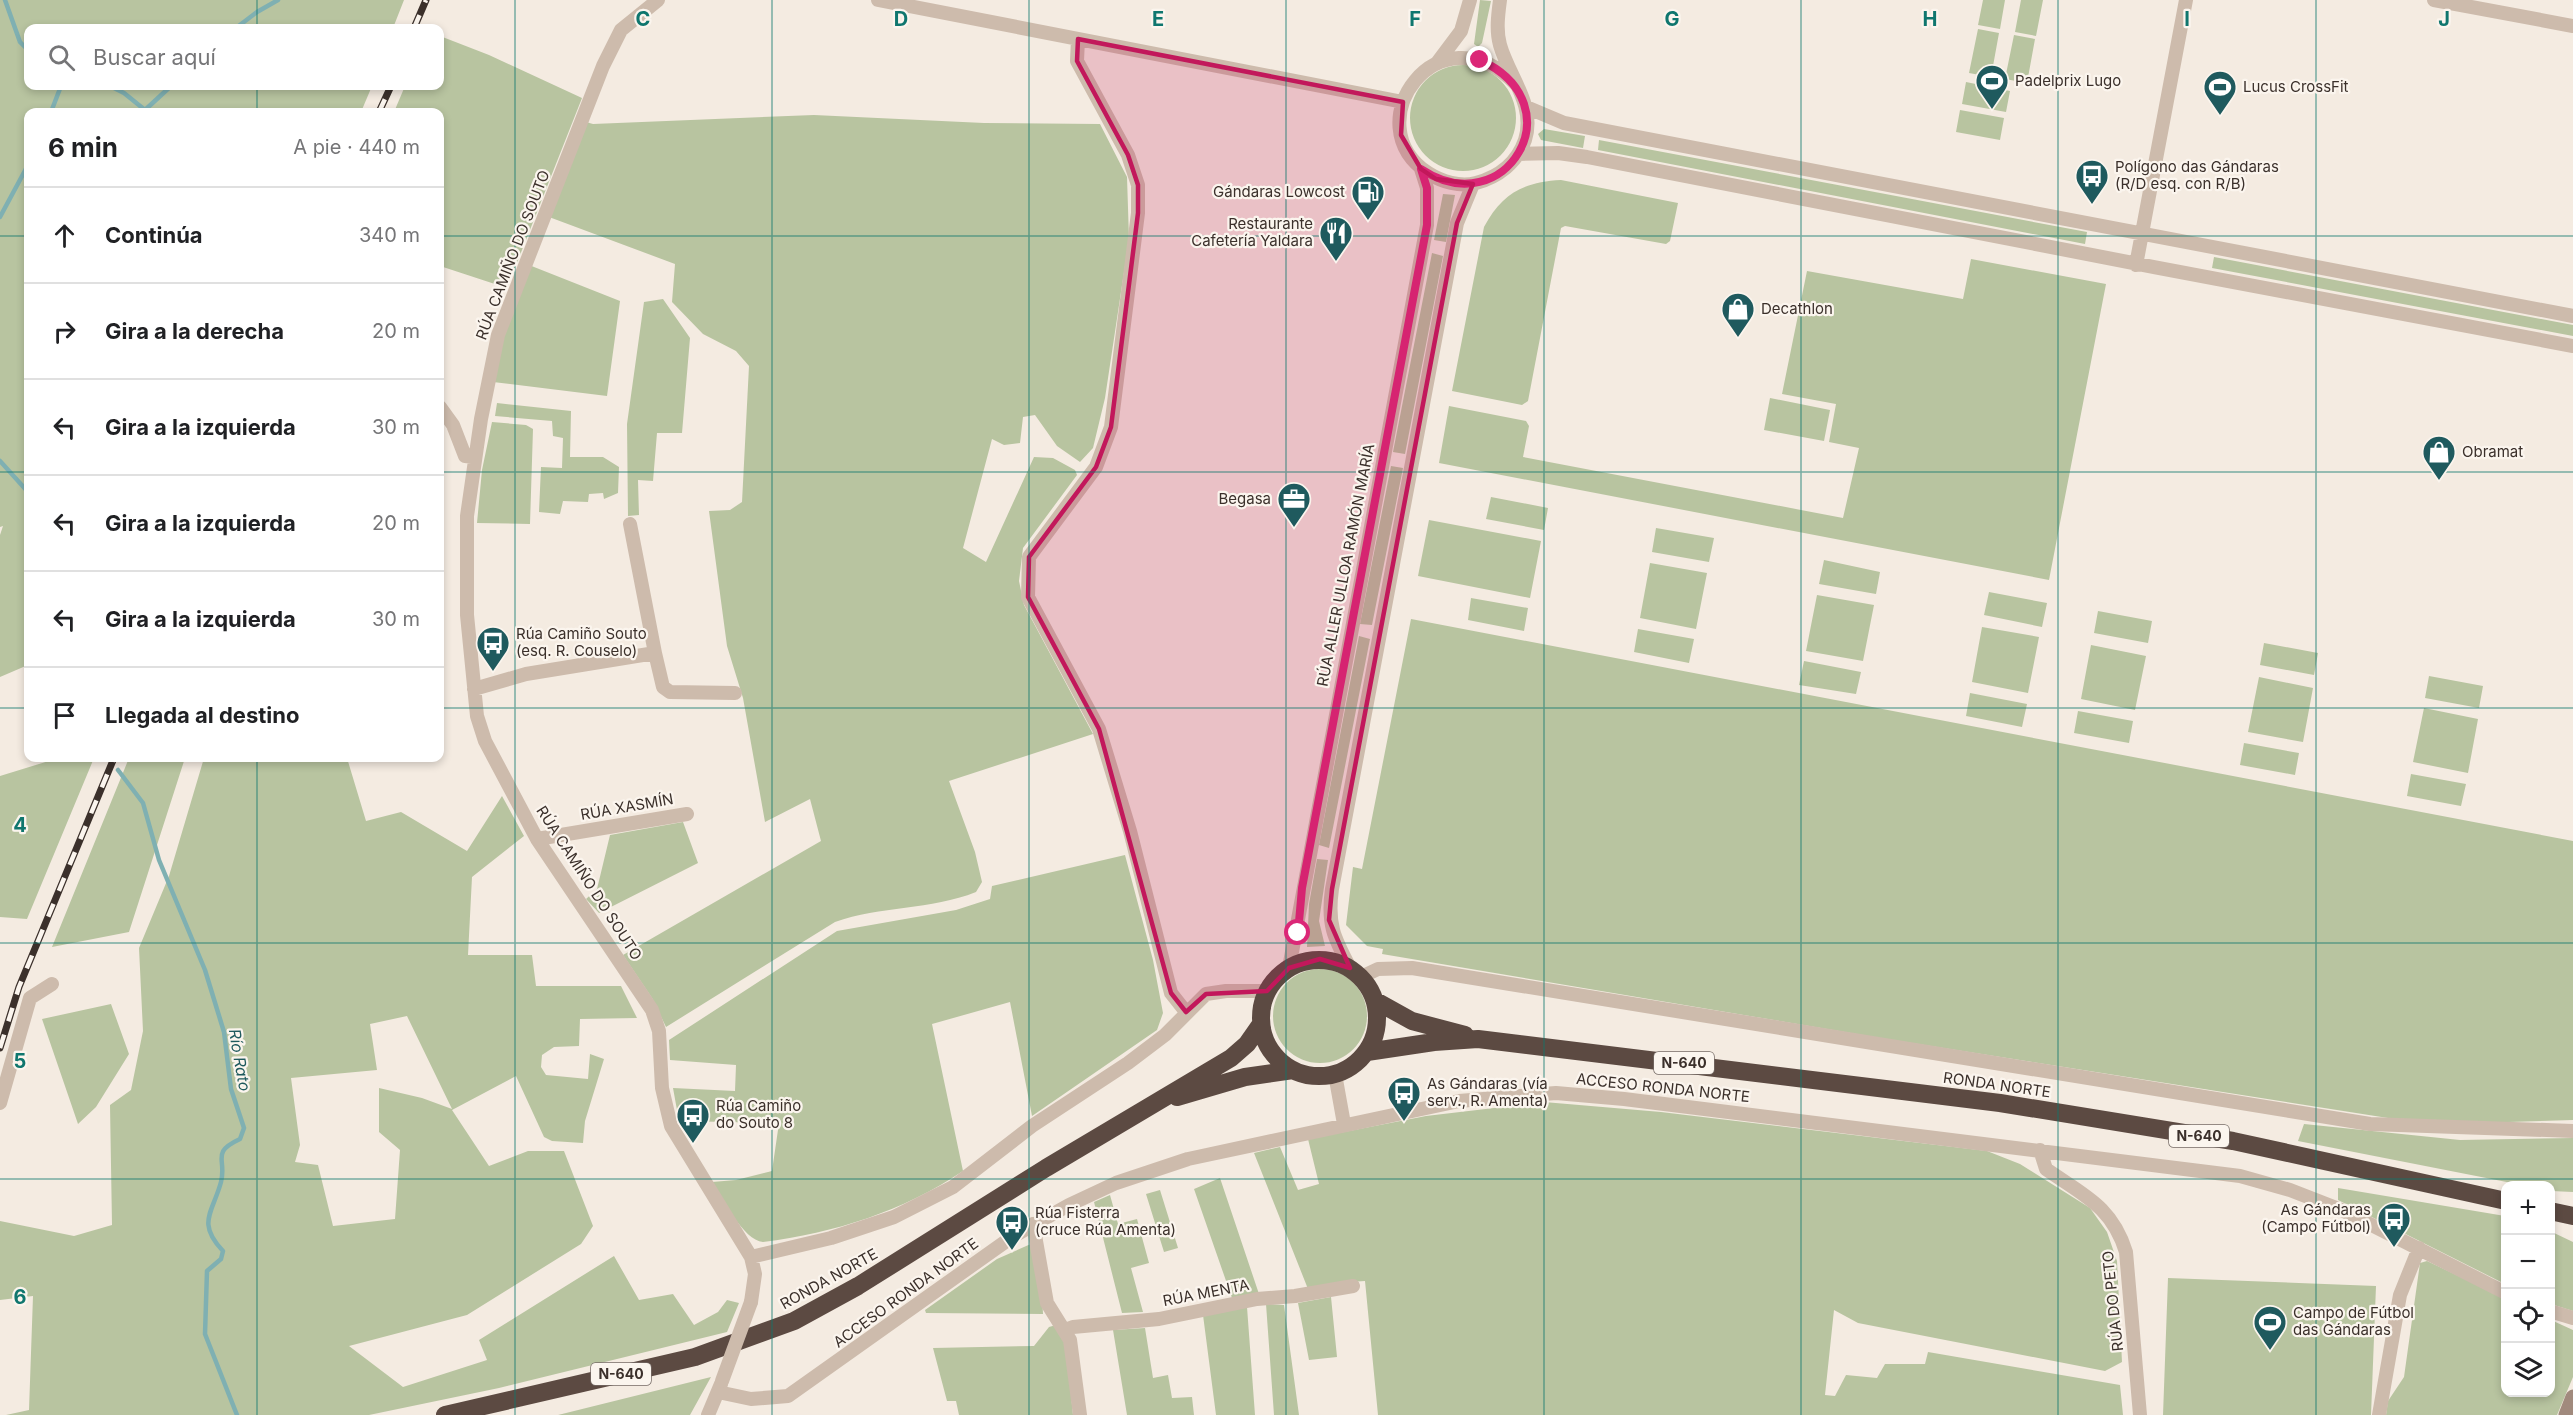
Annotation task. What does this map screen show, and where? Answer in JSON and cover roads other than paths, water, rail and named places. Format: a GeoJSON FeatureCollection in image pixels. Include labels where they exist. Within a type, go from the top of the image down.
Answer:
{"type":"FeatureCollection","features":[{"type":"Feature","properties":{"kind":"highway"},"geometry":{"type":"LineString","coordinates":[[1267,992],[1276,978],[1289,968],[1320,959],[1336,961],[1356,972]]}},
{"type":"Feature","properties":{"kind":"highway","name":"RONDA NORTE"},"geometry":{"type":"LineString","coordinates":[[1356,972],[1376,1001],[1412,1021],[1478,1039],[2000,1102],[2232,1141],[2501,1200]]}},
{"type":"Feature","properties":{"kind":"highway","name":"RONDA NORTE"},"geometry":{"type":"LineString","coordinates":[[445,1415],[695,1357],[794,1321],[858,1286],[1046,1168],[1231,1058],[1247,1044],[1261,1024],[1262,1007],[1267,992]]}},
{"type":"Feature","properties":{"kind":"highway"},"geometry":{"type":"LineString","coordinates":[[1367,1052],[1377,1027],[1376,1001]]}},
{"type":"Feature","properties":{"kind":"highway"},"geometry":{"type":"LineString","coordinates":[[1261,1024],[1266,1042],[1278,1058],[1293,1070]]}},
{"type":"Feature","properties":{"kind":"highway","name":"RONDA NORTE"},"geometry":{"type":"LineString","coordinates":[[1161,1101],[1245,1077],[1293,1070],[1314,1076],[1335,1074],[1358,1061],[1367,1052],[1434,1042],[1478,1039]]}},
{"type":"Feature","properties":{"kind":"highway"},"geometry":{"type":"LineString","coordinates":[[2555,1212],[2573,1216]]}},
{"type":"Feature","properties":{"kind":"main road"},"geometry":{"type":"LineString","coordinates":[[2566,1415],[2573,1397]]}},
{"type":"Feature","properties":{"kind":"street","name":"RÚA CAMIÑO DO SOUTO"},"geometry":{"type":"LineString","coordinates":[[658,0],[621,30],[603,66],[498,335],[474,457],[467,516],[467,615],[477,716],[485,741],[537,839],[652,1010],[659,1031],[662,1088],[671,1126],[751,1257],[754,1274],[751,1302],[708,1415]]}},
{"type":"Feature","properties":{"kind":"street"},"geometry":{"type":"LineString","coordinates":[[878,0],[1403,102]]}},
{"type":"Feature","properties":{"kind":"street","name":"RÚA ALLER ULLOA RAMÓN MARÍA"},"geometry":{"type":"LineString","coordinates":[[1289,968],[1427,225],[1427,188],[1421,169],[1408,153],[1401,135],[1400,115],[1403,102],[1415,79],[1437,63],[1461,32],[1470,0]]}},
{"type":"Feature","properties":{"kind":"street","name":"RÚA ALLER ULLOA RAMÓN MARÍA"},"geometry":{"type":"LineString","coordinates":[[1500,0],[1498,27],[1500,45],[1526,107],[1528,123],[1519,154]]}},
{"type":"Feature","properties":{"kind":"street"},"geometry":{"type":"LineString","coordinates":[[2136,265],[2187,0]]}},
{"type":"Feature","properties":{"kind":"street"},"geometry":{"type":"LineString","coordinates":[[2434,0],[2573,26]]}},
{"type":"Feature","properties":{"kind":"street"},"geometry":{"type":"LineString","coordinates":[[1078,39],[1077,61],[1128,155],[1135,175],[1138,185],[1138,213],[1111,427],[1096,467],[1029,558],[1028,597],[1099,729],[1130,831],[1171,993],[1186,1012]]}},
{"type":"Feature","properties":{"kind":"street","name":"RÚA ALLER ULLOA RAMÓN MARÍA"},"geometry":{"type":"LineString","coordinates":[[1437,63],[1459,57],[1480,60],[1500,69],[1516,84]]}},
{"type":"Feature","properties":{"kind":"street"},"geometry":{"type":"LineString","coordinates":[[1526,107],[1564,123],[2573,316]]}},
{"type":"Feature","properties":{"kind":"street"},"geometry":{"type":"LineString","coordinates":[[1421,169],[1436,179],[1454,184],[1473,184],[1491,179],[1507,168],[1519,154],[1558,153],[1587,157],[2136,265],[2355,303],[2573,346]]}},
{"type":"Feature","properties":{"kind":"street"},"geometry":{"type":"LineString","coordinates":[[1473,184],[1466,196],[1454,242],[1332,890],[1329,920],[1338,945],[1356,972],[1412,968],[2370,1124],[2573,1131]]}},
{"type":"Feature","properties":{"kind":"street"},"geometry":{"type":"LineString","coordinates":[[444,413],[453,425],[465,456],[474,457]]}},
{"type":"Feature","properties":{"kind":"street"},"geometry":{"type":"LineString","coordinates":[[630,524],[663,687],[670,692],[735,693]]}},
{"type":"Feature","properties":{"kind":"street"},"geometry":{"type":"LineString","coordinates":[[474,689],[526,674],[655,653]]}},
{"type":"Feature","properties":{"kind":"street","name":"RÚA XASMÍN"},"geometry":{"type":"LineString","coordinates":[[537,839],[687,814]]}},
{"type":"Feature","properties":{"kind":"street"},"geometry":{"type":"LineString","coordinates":[[0,1103],[30,998],[52,984]]}},
{"type":"Feature","properties":{"kind":"street"},"geometry":{"type":"LineString","coordinates":[[751,1257],[831,1238],[894,1217],[953,1187],[1032,1126],[1128,1063],[1164,1035],[1206,994],[1227,991],[1267,992]]}},
{"type":"Feature","properties":{"kind":"street"},"geometry":{"type":"LineString","coordinates":[[1335,1074],[1344,1124]]}},
{"type":"Feature","properties":{"kind":"street","name":"ACCESO RONDA NORTE"},"geometry":{"type":"LineString","coordinates":[[720,1387],[751,1399],[788,1396],[1033,1224],[1116,1182],[1188,1159],[1344,1124],[1459,1101],[1556,1093],[1693,1106],[2250,1179],[2290,1190],[2344,1211],[2501,1291]]}},
{"type":"Feature","properties":{"kind":"street","name":"RÚA DO PETO"},"geometry":{"type":"LineString","coordinates":[[2040,1150],[2046,1169],[2104,1209],[2120,1233],[2126,1252],[2140,1415]]}},
{"type":"Feature","properties":{"kind":"street"},"geometry":{"type":"LineString","coordinates":[[1033,1224],[1047,1303],[1070,1340],[1080,1415]]}},
{"type":"Feature","properties":{"kind":"street"},"geometry":{"type":"LineString","coordinates":[[2379,1415],[2400,1295],[2419,1248]]}},
{"type":"Feature","properties":{"kind":"street","name":"RÚA MENTA"},"geometry":{"type":"LineString","coordinates":[[1065,1330],[1073,1327],[1159,1319],[1257,1299],[1295,1296],[1353,1286]]}},
{"type":"Feature","properties":{"kind":"street"},"geometry":{"type":"LineString","coordinates":[[2555,1313],[2573,1318]]}},
{"type":"Feature","properties":{"kind":"waterway"},"geometry":{"type":"LineString","coordinates":[[5,0],[20,42],[24,46]]}},
{"type":"Feature","properties":{"kind":"waterway","name":"Río Rato"},"geometry":{"type":"LineString","coordinates":[[241,24],[278,0]]}},
{"type":"Feature","properties":{"kind":"waterway","name":"Río Rato"},"geometry":{"type":"LineString","coordinates":[[53,108],[59,90]]}},
{"type":"Feature","properties":{"kind":"waterway","name":"Río Rato"},"geometry":{"type":"LineString","coordinates":[[118,90],[143,108]]}},
{"type":"Feature","properties":{"kind":"waterway","name":"Río Rato"},"geometry":{"type":"LineString","coordinates":[[147,108],[167,90]]}},
{"type":"Feature","properties":{"kind":"waterway","name":"Río Rato"},"geometry":{"type":"LineString","coordinates":[[0,217],[24,172]]}},
{"type":"Feature","properties":{"kind":"waterway","name":"Río Rato"},"geometry":{"type":"LineString","coordinates":[[0,461],[24,488]]}},
{"type":"Feature","properties":{"kind":"waterway","name":"Río Rato"},"geometry":{"type":"LineString","coordinates":[[118,770],[143,803],[159,860],[205,970],[224,1032],[231,1089],[244,1128],[240,1139],[225,1148],[222,1153],[221,1182],[209,1217],[210,1233],[223,1251],[221,1259],[207,1271],[205,1334],[237,1415]]}},
{"type":"Feature","properties":{"kind":"railway"},"geometry":{"type":"LineString","coordinates":[[416,24],[426,0]]}},
{"type":"Feature","properties":{"kind":"railway"},"geometry":{"type":"LineString","coordinates":[[381,108],[389,90]]}},
{"type":"Feature","properties":{"kind":"railway"},"geometry":{"type":"LineString","coordinates":[[0,1048],[19,987],[112,762]]}},
{"type":"Feature","properties":{"kind":"place","name":"Padelprix Lugo"},"geometry":{"type":"Point","coordinates":[1992,110]}},
{"type":"Feature","properties":{"kind":"place","name":"Lucus CrossFit"},"geometry":{"type":"Point","coordinates":[2220,116]}},
{"type":"Feature","properties":{"kind":"place","name":"Polígono das Gándaras (R/D esq. con R/B)"},"geometry":{"type":"Point","coordinates":[2092,205]}},
{"type":"Feature","properties":{"kind":"place","name":"Gándaras Lowcost"},"geometry":{"type":"Point","coordinates":[1368,221]}},
{"type":"Feature","properties":{"kind":"place","name":"Restaurante Cafetería Yaldara"},"geometry":{"type":"Point","coordinates":[1336,262]}},
{"type":"Feature","properties":{"kind":"place","name":"Decathlon"},"geometry":{"type":"Point","coordinates":[1738,338]}},
{"type":"Feature","properties":{"kind":"place","name":"Obramat"},"geometry":{"type":"Point","coordinates":[2439,481]}},
{"type":"Feature","properties":{"kind":"place","name":"Begasa"},"geometry":{"type":"Point","coordinates":[1294,528]}},
{"type":"Feature","properties":{"kind":"place","name":"Rúa Camiño Souto (esq. R. Couselo)"},"geometry":{"type":"Point","coordinates":[493,672]}},
{"type":"Feature","properties":{"kind":"place","name":"As Gándaras (vía serv., R. Amenta)"},"geometry":{"type":"Point","coordinates":[1404,1122]}},
{"type":"Feature","properties":{"kind":"place","name":"Rúa Camiño do Souto 8"},"geometry":{"type":"Point","coordinates":[693,1144]}},
{"type":"Feature","properties":{"kind":"place","name":"As Gándaras (Campo Fútbol)"},"geometry":{"type":"Point","coordinates":[2394,1248]}},
{"type":"Feature","properties":{"kind":"place","name":"Rúa Fisterra (cruce Rúa Amenta)"},"geometry":{"type":"Point","coordinates":[1012,1251]}},
{"type":"Feature","properties":{"kind":"place","name":"Campo de Fútbol das Gándaras"},"geometry":{"type":"Point","coordinates":[2270,1351]}}]}
